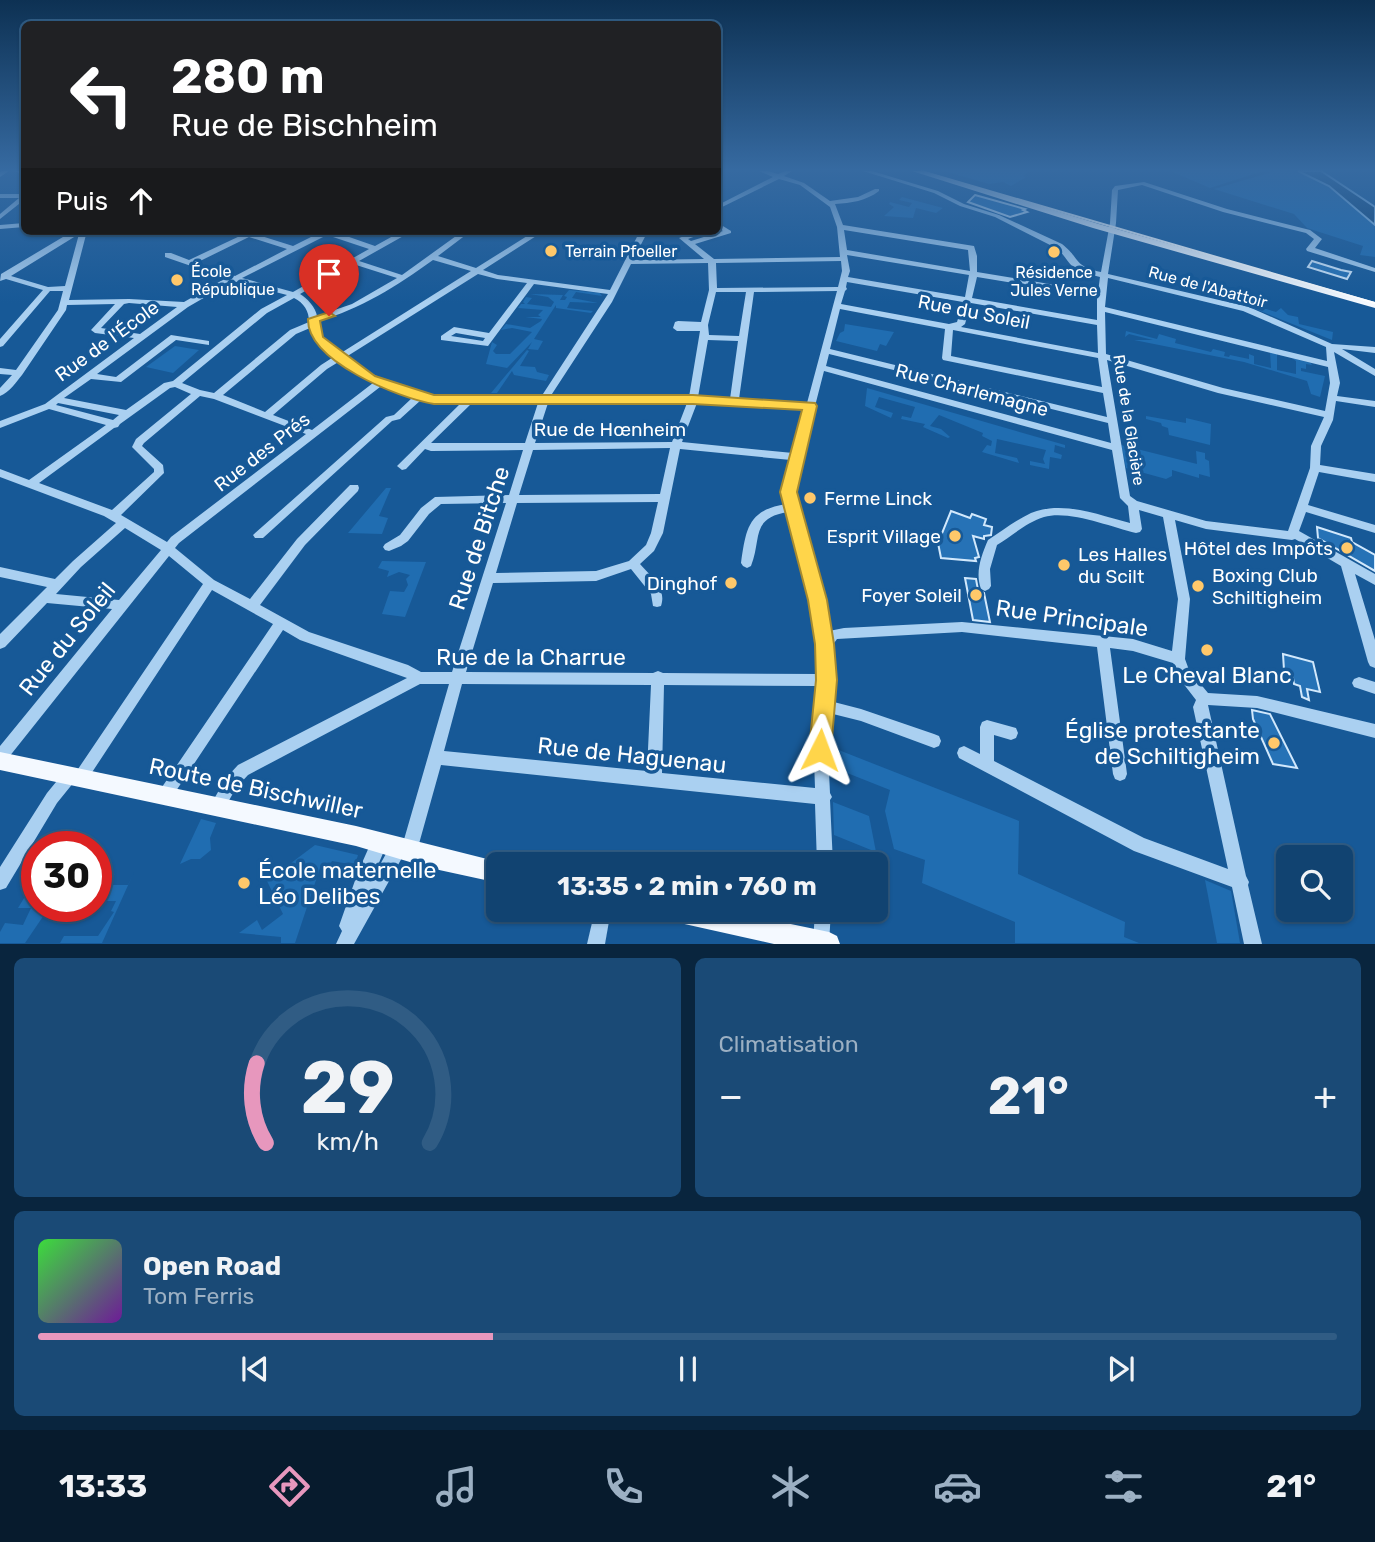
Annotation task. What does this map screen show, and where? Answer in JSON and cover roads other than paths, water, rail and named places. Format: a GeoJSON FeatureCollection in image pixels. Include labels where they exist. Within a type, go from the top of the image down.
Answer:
{"type":"FeatureCollection","features":[{"type":"Feature","properties":{"kind":"main road"},"geometry":{"type":"LineString","coordinates":[[1070,215],[1375,305]]}},
{"type":"Feature","properties":{"kind":"main road"},"geometry":{"type":"LineString","coordinates":[[1074,215],[1375,297]]}},
{"type":"Feature","properties":{"kind":"main road","name":"Route de Bischwiller"},"geometry":{"type":"LineString","coordinates":[[0,759],[356,836],[486,869]]}},
{"type":"Feature","properties":{"kind":"main road"},"geometry":{"type":"LineString","coordinates":[[724,922],[825,942]]}},
{"type":"Feature","properties":{"kind":"street"},"geometry":{"type":"LineString","coordinates":[[825,852],[820,730],[826,680],[825,644],[817,600],[789,492],[820,367],[846,279],[837,215]]}},
{"type":"Feature","properties":{"kind":"street","name":"Rue de l'Abattoir"},"geometry":{"type":"LineString","coordinates":[[994,215],[1059,246],[1082,270],[1246,309],[1332,347],[1375,373]]}},
{"type":"Feature","properties":{"kind":"street","name":"Rue de la Glacière"},"geometry":{"type":"LineString","coordinates":[[985,586],[985,569],[992,543],[1041,514],[1049,512],[1088,518],[1136,529],[1133,504],[1125,498],[1105,390],[1102,356],[1101,295],[1113,215]]}},
{"type":"Feature","properties":{"kind":"street","name":"Rue de la Glacière"},"geometry":{"type":"LineString","coordinates":[[1242,215],[1308,231],[1318,239],[1310,249],[1375,270]]}},
{"type":"Feature","properties":{"kind":"street"},"geometry":{"type":"LineString","coordinates":[[0,227],[21,225]]}},
{"type":"Feature","properties":{"kind":"street"},"geometry":{"type":"LineString","coordinates":[[840,227],[971,248],[972,273],[967,300],[961,324],[948,327],[946,358],[1105,390]]}},
{"type":"Feature","properties":{"kind":"street"},"geometry":{"type":"LineString","coordinates":[[2,277],[73,235]]}},
{"type":"Feature","properties":{"kind":"street"},"geometry":{"type":"LineString","coordinates":[[0,393],[19,373],[66,303],[79,235]]}},
{"type":"Feature","properties":{"kind":"street"},"geometry":{"type":"LineString","coordinates":[[189,263],[249,235]]}},
{"type":"Feature","properties":{"kind":"street"},"geometry":{"type":"LineString","coordinates":[[258,235],[294,249]]}},
{"type":"Feature","properties":{"kind":"street","name":"Rue de l'École"},"geometry":{"type":"LineString","coordinates":[[0,425],[52,403],[185,305],[321,235]]}},
{"type":"Feature","properties":{"kind":"street"},"geometry":{"type":"LineString","coordinates":[[336,235],[374,248]]}},
{"type":"Feature","properties":{"kind":"street"},"geometry":{"type":"LineString","coordinates":[[31,484],[173,384],[264,311],[399,235]]}},
{"type":"Feature","properties":{"kind":"street"},"geometry":{"type":"LineString","coordinates":[[216,396],[293,332],[314,321],[344,312],[432,257],[462,235]]}},
{"type":"Feature","properties":{"kind":"street"},"geometry":{"type":"LineString","coordinates":[[267,415],[318,370],[534,235]]}},
{"type":"Feature","properties":{"kind":"street","name":"Rue de Bitche"},"geometry":{"type":"LineString","coordinates":[[343,943],[395,848],[435,757],[544,399],[608,302],[642,235]]}},
{"type":"Feature","properties":{"kind":"street"},"geometry":{"type":"LineString","coordinates":[[488,578],[596,576],[633,564],[650,548],[657,533],[676,445],[693,400],[713,290],[712,261],[683,238],[692,235]]}},
{"type":"Feature","properties":{"kind":"street"},"geometry":{"type":"LineString","coordinates":[[691,243],[719,235]]}},
{"type":"Feature","properties":{"kind":"street"},"geometry":{"type":"LineString","coordinates":[[168,255],[234,278],[293,294],[309,306],[316,337],[379,383],[419,397],[471,400],[693,400],[810,406]]}},
{"type":"Feature","properties":{"kind":"street"},"geometry":{"type":"LineString","coordinates":[[629,262],[844,256],[972,273],[1101,295]]}},
{"type":"Feature","properties":{"kind":"street"},"geometry":{"type":"LineString","coordinates":[[432,257],[477,271],[532,282],[611,292]]}},
{"type":"Feature","properties":{"kind":"street"},"geometry":{"type":"LineString","coordinates":[[351,261],[401,277]]}},
{"type":"Feature","properties":{"kind":"street"},"geometry":{"type":"LineString","coordinates":[[2,277],[48,289],[69,288]]}},
{"type":"Feature","properties":{"kind":"street"},"geometry":{"type":"LineString","coordinates":[[846,279],[1101,323]]}},
{"type":"Feature","properties":{"kind":"street"},"geometry":{"type":"LineString","coordinates":[[491,336],[532,282]]}},
{"type":"Feature","properties":{"kind":"street"},"geometry":{"type":"LineString","coordinates":[[0,344],[4,333],[48,289]]}},
{"type":"Feature","properties":{"kind":"street"},"geometry":{"type":"LineString","coordinates":[[713,290],[843,289]]}},
{"type":"Feature","properties":{"kind":"street"},"geometry":{"type":"LineString","coordinates":[[734,401],[750,290]]}},
{"type":"Feature","properties":{"kind":"street"},"geometry":{"type":"LineString","coordinates":[[66,303],[122,301],[185,305]]}},
{"type":"Feature","properties":{"kind":"street"},"geometry":{"type":"LineString","coordinates":[[122,301],[95,330],[142,337]]}},
{"type":"Feature","properties":{"kind":"street","name":"Rue du Soleil"},"geometry":{"type":"LineString","coordinates":[[839,306],[1102,356],[1221,390],[1329,415]]}},
{"type":"Feature","properties":{"kind":"street"},"geometry":{"type":"LineString","coordinates":[[1101,308],[1332,365]]}},
{"type":"Feature","properties":{"kind":"street"},"geometry":{"type":"LineString","coordinates":[[90,376],[116,381],[177,333],[153,329]]}},
{"type":"Feature","properties":{"kind":"street"},"geometry":{"type":"LineString","coordinates":[[704,330],[743,339]]}},
{"type":"Feature","properties":{"kind":"street"},"geometry":{"type":"LineString","coordinates":[[174,337],[206,343]]}},
{"type":"Feature","properties":{"kind":"street"},"geometry":{"type":"LineString","coordinates":[[1133,504],[1220,527],[1292,536],[1315,468],[1316,446],[1333,398],[1335,383],[1329,349],[1375,350]]}},
{"type":"Feature","properties":{"kind":"street"},"geometry":{"type":"LineString","coordinates":[[825,350],[1111,421]]}},
{"type":"Feature","properties":{"kind":"street","name":"Rue Charlemagne"},"geometry":{"type":"LineString","coordinates":[[820,367],[1115,447]]}},
{"type":"Feature","properties":{"kind":"street"},"geometry":{"type":"LineString","coordinates":[[0,371],[19,373]]}},
{"type":"Feature","properties":{"kind":"street","name":"Rue des Prés"},"geometry":{"type":"LineString","coordinates":[[167,549],[379,383]]}},
{"type":"Feature","properties":{"kind":"street"},"geometry":{"type":"LineString","coordinates":[[173,384],[216,396],[314,434]]}},
{"type":"Feature","properties":{"kind":"street"},"geometry":{"type":"LineString","coordinates":[[0,643],[6,628],[45,598],[159,473],[159,468],[137,447],[140,441],[198,393]]}},
{"type":"Feature","properties":{"kind":"street"},"geometry":{"type":"LineString","coordinates":[[259,535],[388,419],[397,417],[419,397]]}},
{"type":"Feature","properties":{"kind":"street"},"geometry":{"type":"LineString","coordinates":[[1333,398],[1375,404]]}},
{"type":"Feature","properties":{"kind":"street"},"geometry":{"type":"LineString","coordinates":[[402,466],[471,400]]}},
{"type":"Feature","properties":{"kind":"street"},"geometry":{"type":"LineString","coordinates":[[52,403],[129,414]]}},
{"type":"Feature","properties":{"kind":"street"},"geometry":{"type":"LineString","coordinates":[[52,403],[115,425]]}},
{"type":"Feature","properties":{"kind":"street","name":"Rue de Hœnheim"},"geometry":{"type":"LineString","coordinates":[[425,444],[431,448],[676,445],[796,457]]}},
{"type":"Feature","properties":{"kind":"street"},"geometry":{"type":"LineString","coordinates":[[1315,468],[1375,478]]}},
{"type":"Feature","properties":{"kind":"street","name":"Rue de la Charrue"},"geometry":{"type":"LineString","coordinates":[[0,473],[88,504],[119,519],[167,549],[210,583],[305,636],[408,671],[419,678],[658,677],[826,680]]}},
{"type":"Feature","properties":{"kind":"street"},"geometry":{"type":"LineString","coordinates":[[251,607],[301,542],[354,488]]}},
{"type":"Feature","properties":{"kind":"street"},"geometry":{"type":"LineString","coordinates":[[389,547],[401,543],[430,505],[439,500],[664,498]]}},
{"type":"Feature","properties":{"kind":"street"},"geometry":{"type":"LineString","coordinates":[[1303,507],[1375,529]]}},
{"type":"Feature","properties":{"kind":"street"},"geometry":{"type":"LineString","coordinates":[[747,563],[751,535],[758,520],[769,510],[792,508]]}},
{"type":"Feature","properties":{"kind":"street"},"geometry":{"type":"LineString","coordinates":[[1172,513],[1184,599],[1178,659],[1184,674],[1204,699],[1257,702],[1375,731]]}},
{"type":"Feature","properties":{"kind":"street"},"geometry":{"type":"LineString","coordinates":[[1294,533],[1375,580]]}},
{"type":"Feature","properties":{"kind":"street","name":"Rue du Soleil"},"geometry":{"type":"LineString","coordinates":[[0,759],[167,549]]}},
{"type":"Feature","properties":{"kind":"street"},"geometry":{"type":"LineString","coordinates":[[633,564],[657,593],[657,602]]}},
{"type":"Feature","properties":{"kind":"street"},"geometry":{"type":"LineString","coordinates":[[1346,564],[1375,662]]}},
{"type":"Feature","properties":{"kind":"street"},"geometry":{"type":"LineString","coordinates":[[0,572],[58,584]]}},
{"type":"Feature","properties":{"kind":"street"},"geometry":{"type":"LineString","coordinates":[[0,882],[52,798],[75,777],[210,583]]}},
{"type":"Feature","properties":{"kind":"street"},"geometry":{"type":"LineString","coordinates":[[45,598],[121,605]]}},
{"type":"Feature","properties":{"kind":"street"},"geometry":{"type":"LineString","coordinates":[[164,795],[281,622]]}},
{"type":"Feature","properties":{"kind":"street","name":"Rue Principale"},"geometry":{"type":"LineString","coordinates":[[825,644],[834,634],[962,627],[1133,645],[1178,659]]}},
{"type":"Feature","properties":{"kind":"street"},"geometry":{"type":"LineString","coordinates":[[1103,641],[1120,774]]}},
{"type":"Feature","properties":{"kind":"street"},"geometry":{"type":"LineString","coordinates":[[654,780],[658,677]]}},
{"type":"Feature","properties":{"kind":"street"},"geometry":{"type":"LineString","coordinates":[[218,806],[231,783],[243,770],[419,678]]}},
{"type":"Feature","properties":{"kind":"street"},"geometry":{"type":"LineString","coordinates":[[1359,683],[1375,688]]}},
{"type":"Feature","properties":{"kind":"street"},"geometry":{"type":"LineString","coordinates":[[1204,699],[1200,707],[1253,943]]}},
{"type":"Feature","properties":{"kind":"street"},"geometry":{"type":"LineString","coordinates":[[824,705],[934,741]]}},
{"type":"Feature","properties":{"kind":"street"},"geometry":{"type":"LineString","coordinates":[[987,764],[987,727],[1011,733]]}},
{"type":"Feature","properties":{"kind":"street"},"geometry":{"type":"LineString","coordinates":[[964,753],[1140,845],[1241,882]]}},
{"type":"Feature","properties":{"kind":"street","name":"Rue de Haguenau"},"geometry":{"type":"LineString","coordinates":[[435,757],[824,797]]}},
{"type":"Feature","properties":{"kind":"street"},"geometry":{"type":"LineString","coordinates":[[596,943],[600,922]]}},
{"type":"Feature","properties":{"kind":"street"},"geometry":{"type":"LineString","coordinates":[[824,922],[825,942]]}},
{"type":"Feature","properties":{"kind":"tram line"},"geometry":{"type":"LineString","coordinates":[[1073,215],[1375,303]]}},
{"type":"Feature","properties":{"kind":"place","name":"Terrain Pfoeller"},"geometry":{"type":"Point","coordinates":[551,251]}},
{"type":"Feature","properties":{"kind":"place","name":"Résidence Jules Verne"},"geometry":{"type":"Point","coordinates":[1054,252]}},
{"type":"Feature","properties":{"kind":"place","name":"École République"},"geometry":{"type":"Point","coordinates":[177,280]}},
{"type":"Feature","properties":{"kind":"place","name":"Ferme Linck"},"geometry":{"type":"Point","coordinates":[810,498]}},
{"type":"Feature","properties":{"kind":"place","name":"Esprit Village"},"geometry":{"type":"Point","coordinates":[955,536]}},
{"type":"Feature","properties":{"kind":"place","name":"Hôtel des Impôts"},"geometry":{"type":"Point","coordinates":[1347,548]}},
{"type":"Feature","properties":{"kind":"place","name":"Les Halles du Scilt"},"geometry":{"type":"Point","coordinates":[1064,565]}},
{"type":"Feature","properties":{"kind":"place","name":"Dinghof"},"geometry":{"type":"Point","coordinates":[731,583]}},
{"type":"Feature","properties":{"kind":"place","name":"Boxing Club Schiltigheim"},"geometry":{"type":"Point","coordinates":[1198,586]}},
{"type":"Feature","properties":{"kind":"place","name":"Foyer Soleil"},"geometry":{"type":"Point","coordinates":[976,595]}},
{"type":"Feature","properties":{"kind":"place","name":"Le Cheval Blanc"},"geometry":{"type":"Point","coordinates":[1207,650]}},
{"type":"Feature","properties":{"kind":"place","name":"Église protestante de Schiltigheim"},"geometry":{"type":"Point","coordinates":[1274,743]}},
{"type":"Feature","properties":{"kind":"place","name":"École maternelle Léo Delibes"},"geometry":{"type":"Point","coordinates":[244,883]}}]}
